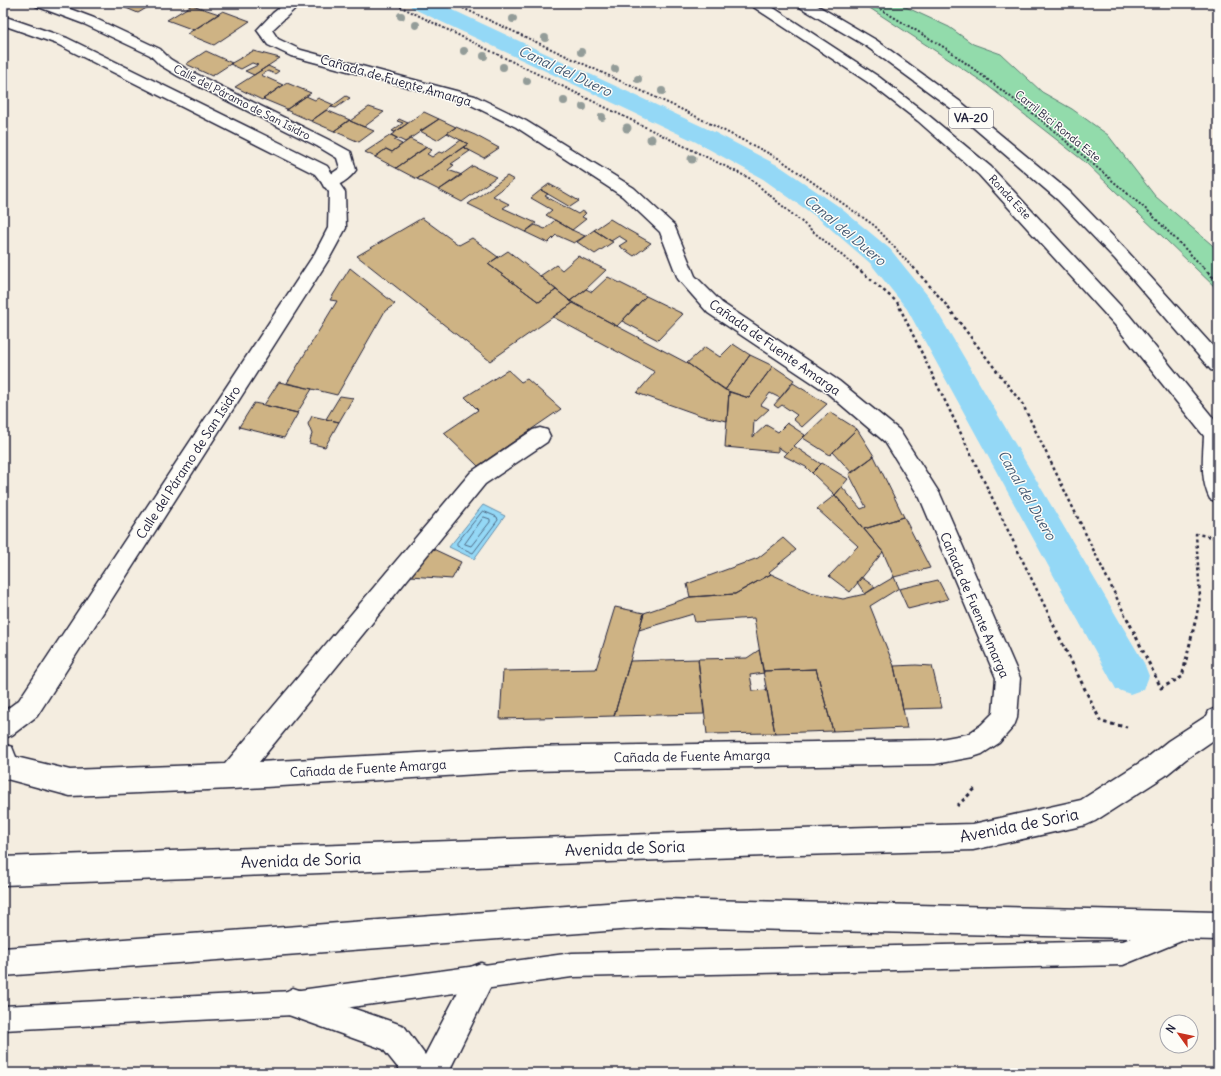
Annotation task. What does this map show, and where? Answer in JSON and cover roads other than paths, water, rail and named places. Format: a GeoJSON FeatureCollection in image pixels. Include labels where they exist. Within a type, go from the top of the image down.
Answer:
{"type":"FeatureCollection","features":[{"type":"Feature","properties":{"kind":"main road","name":"Calle del Páramo de San Isidro"},"geometry":{"type":"LineString","coordinates":[[41,3],[89,21],[155,52],[165,62],[183,73],[323,143],[345,156],[348,170],[330,183]]}},
{"type":"Feature","properties":{"kind":"main road","name":"Cañada de Fuente Amarga"},"geometry":{"type":"LineString","coordinates":[[3,756],[6,767],[70,783],[231,776],[526,759],[935,752],[973,745],[990,734],[1005,718],[1008,678],[928,494],[892,436],[832,386],[715,308],[687,279],[668,229],[621,187],[521,124],[470,99],[296,53],[273,42],[264,30],[294,3]]}},
{"type":"Feature","properties":{"kind":"main road","name":"Ronda Este"},"geometry":{"type":"LineString","coordinates":[[757,3],[874,80],[923,118],[985,171],[1122,320],[1216,436]]}},
{"type":"Feature","properties":{"kind":"main road","name":"VA-20"},"geometry":{"type":"LineString","coordinates":[[803,3],[871,44],[957,106],[1064,196],[1121,255],[1218,365]]}},
{"type":"Feature","properties":{"kind":"main road","name":"Calle del Páramo de San Isidro"},"geometry":{"type":"LineString","coordinates":[[3,20],[62,41],[292,154],[321,170],[337,192],[337,228],[323,255],[28,708],[3,727]]}},
{"type":"Feature","properties":{"kind":"main road"},"geometry":{"type":"LineString","coordinates":[[231,776],[478,478],[540,436]]}},
{"type":"Feature","properties":{"kind":"main road"},"geometry":{"type":"LineString","coordinates":[[1216,436],[1213,472],[1218,493]]}},
{"type":"Feature","properties":{"kind":"main road","name":"Avenida de Soria"},"geometry":{"type":"LineString","coordinates":[[3,871],[765,843],[973,837],[1086,812],[1156,767],[1177,750],[1218,723]]}},
{"type":"Feature","properties":{"kind":"main road"},"geometry":{"type":"LineString","coordinates":[[3,962],[660,913],[1207,925]]}},
{"type":"Feature","properties":{"kind":"main road"},"geometry":{"type":"LineString","coordinates":[[435,1073],[437,1062],[481,977]]}},
{"type":"Feature","properties":{"kind":"main road"},"geometry":{"type":"LineString","coordinates":[[293,1003],[393,1036],[413,1062],[415,1073]]}},
{"type":"Feature","properties":{"kind":"lane"},"geometry":{"type":"LineString","coordinates":[[3,1018],[293,1003],[572,965],[1123,953],[1207,925]]}},
{"type":"Feature","properties":{"kind":"water"},"geometry":{"type":"Polygon","coordinates":[[[483,505],[505,516],[474,559],[449,547],[483,505]]]}},
{"type":"Feature","properties":{"kind":"waterway","name":"Canal del Duero"},"geometry":{"type":"LineString","coordinates":[[420,3],[705,137],[772,173],[828,212],[880,256],[918,303],[1130,676]]}}]}
